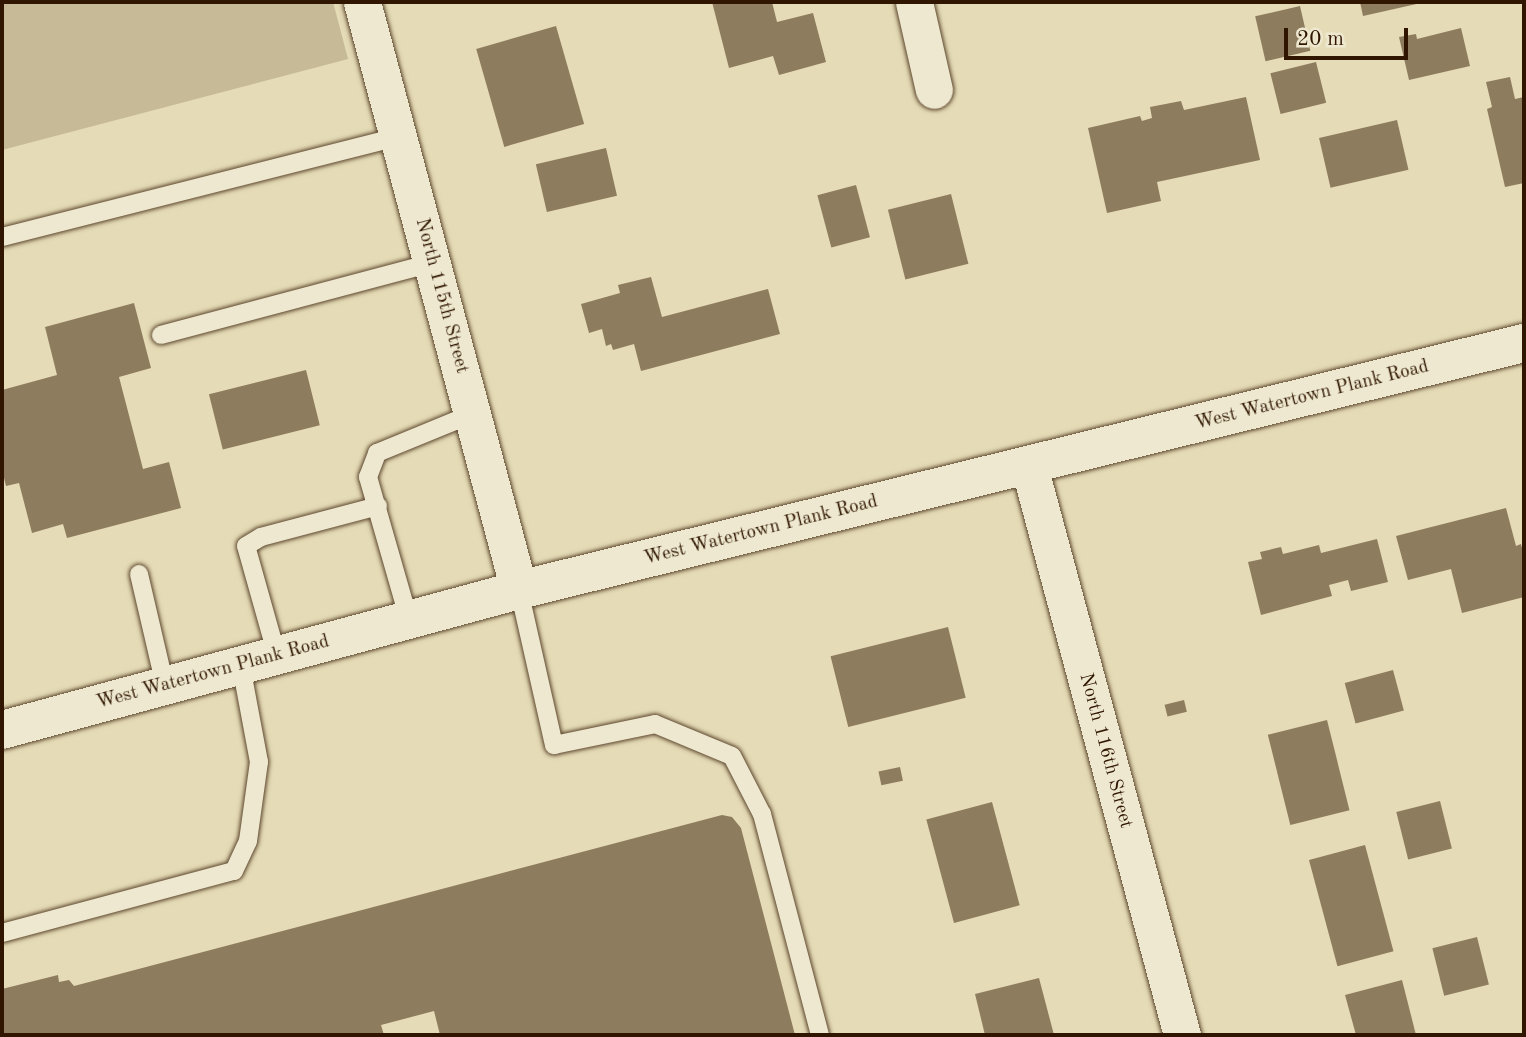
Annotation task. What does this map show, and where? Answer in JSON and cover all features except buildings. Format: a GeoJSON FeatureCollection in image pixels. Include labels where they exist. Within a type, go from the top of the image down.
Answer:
{"type":"FeatureCollection","features":[{"type":"Feature","properties":{"kind":"street","name":"North 115th Street"},"geometry":{"type":"LineString","coordinates":[[362,2],[519,590]]}},
{"type":"Feature","properties":{"kind":"street"},"geometry":{"type":"LineString","coordinates":[[914,2],[934,90]]}},
{"type":"Feature","properties":{"kind":"street","name":"West Watertown Plank Road"},"geometry":{"type":"LineString","coordinates":[[2,730],[519,590],[1524,343]]}},
{"type":"Feature","properties":{"kind":"street","name":"North 116th Street"},"geometry":{"type":"LineString","coordinates":[[1029,466],[1182,1035]]}},
{"type":"Feature","properties":{"kind":"lane"},"geometry":{"type":"LineString","coordinates":[[2,237],[398,137]]}},
{"type":"Feature","properties":{"kind":"lane"},"geometry":{"type":"LineString","coordinates":[[161,335],[432,263]]}},
{"type":"Feature","properties":{"kind":"lane"},"geometry":{"type":"LineString","coordinates":[[409,620],[368,477],[377,453],[472,414]]}},
{"type":"Feature","properties":{"kind":"lane"},"geometry":{"type":"LineString","coordinates":[[278,656],[246,546],[261,537],[378,506]]}},
{"type":"Feature","properties":{"kind":"lane"},"geometry":{"type":"LineString","coordinates":[[139,574],[165,686]]}},
{"type":"Feature","properties":{"kind":"lane"},"geometry":{"type":"LineString","coordinates":[[519,590],[554,745],[655,724],[732,757],[762,814],[820,1035]]}},
{"type":"Feature","properties":{"kind":"lane"},"geometry":{"type":"LineString","coordinates":[[2,933],[234,871],[251,828],[259,762],[241,666]]}},
{"type":"Feature","properties":{"kind":"shaded area"},"geometry":{"type":"Polygon","coordinates":[[[2,2],[333,2],[348,59],[2,150],[2,2]]]}}]}
